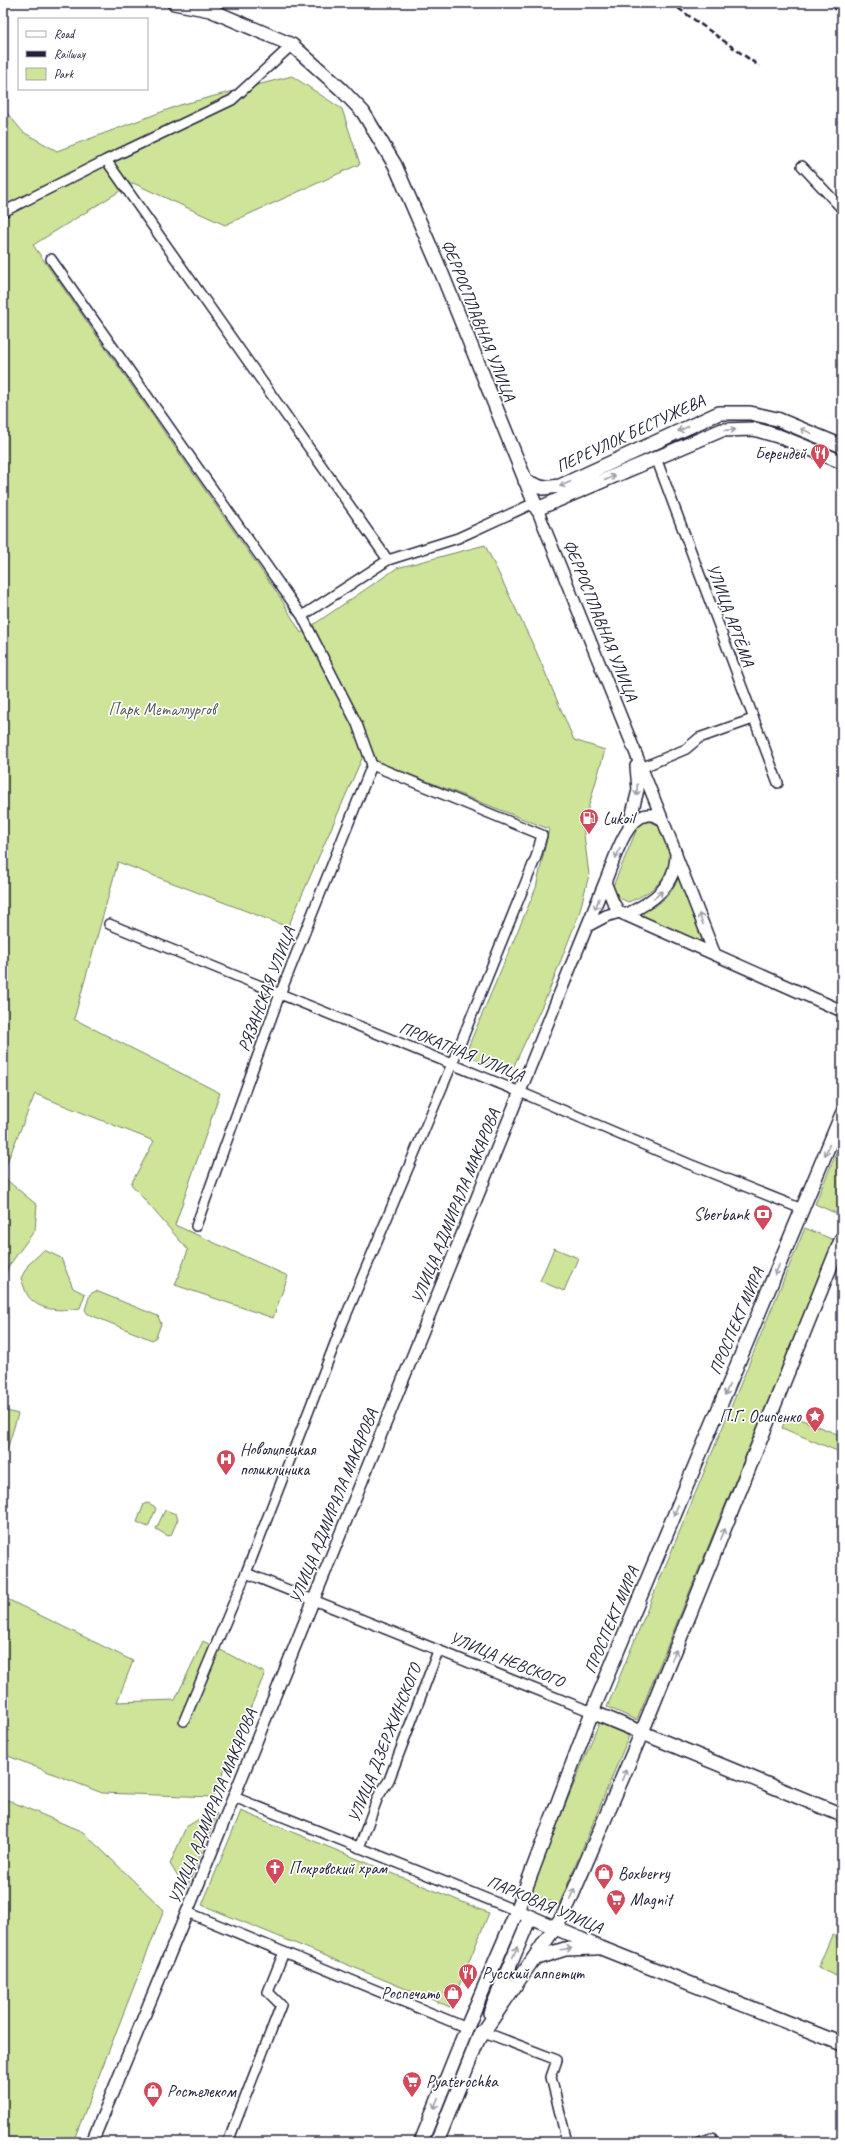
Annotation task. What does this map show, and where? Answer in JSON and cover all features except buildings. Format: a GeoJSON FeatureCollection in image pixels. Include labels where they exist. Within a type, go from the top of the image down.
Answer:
{"type":"FeatureCollection","features":[{"type":"Feature","properties":{"kind":"main road","name":"ФЕРРОСПЛАВНАЯ УЛИЦА"},"geometry":{"type":"LineString","coordinates":[[174,3],[210,10],[292,45],[341,89],[363,112],[395,165],[440,269],[536,506]]}},
{"type":"Feature","properties":{"kind":"main road","name":"ПЕРЕУЛОК БЕСТУЖЕВА"},"geometry":{"type":"LineString","coordinates":[[525,481],[543,488],[560,486],[718,413],[750,413],[777,419],[842,446]]}},
{"type":"Feature","properties":{"kind":"main road","name":"ПЕРЕУЛОК БЕСТУЖЕВА"},"geometry":{"type":"LineString","coordinates":[[536,506],[722,430],[754,429],[781,437],[842,462]]}},
{"type":"Feature","properties":{"kind":"main road","name":"ПРОСПЕКТ МИРА"},"geometry":{"type":"LineString","coordinates":[[421,2142],[466,2028],[517,1911],[592,1712],[842,1114]]}},
{"type":"Feature","properties":{"kind":"main road"},"geometry":{"type":"LineString","coordinates":[[481,2036],[564,1914],[642,1732],[842,1238]]}},
{"type":"Feature","properties":{"kind":"main road","name":"УЛИЦА НЕВСКОГО"},"geometry":{"type":"LineString","coordinates":[[592,1712],[842,1815]]}},
{"type":"Feature","properties":{"kind":"main road","name":"ПАРКОВАЯ УЛИЦА"},"geometry":{"type":"LineString","coordinates":[[517,1911],[601,1948],[842,2044]]}},
{"type":"Feature","properties":{"kind":"main road"},"geometry":{"type":"LineString","coordinates":[[437,2142],[530,1917]]}},
{"type":"Feature","properties":{"kind":"main road"},"geometry":{"type":"LineString","coordinates":[[533,1959],[565,1949],[601,1948]]}},
{"type":"Feature","properties":{"kind":"street"},"geometry":{"type":"LineString","coordinates":[[3,212],[106,160],[232,100],[292,45]]}},
{"type":"Feature","properties":{"kind":"street"},"geometry":{"type":"LineString","coordinates":[[106,160],[388,560]]}},
{"type":"Feature","properties":{"kind":"street"},"geometry":{"type":"LineString","coordinates":[[802,166],[842,209]]}},
{"type":"Feature","properties":{"kind":"street"},"geometry":{"type":"LineString","coordinates":[[51,260],[302,616],[357,724],[372,765],[542,835],[536,857],[452,1064],[342,1325],[246,1573],[184,1721]]}},
{"type":"Feature","properties":{"kind":"street","name":"УЛИЦА АРТЁМА"},"geometry":{"type":"LineString","coordinates":[[656,458],[778,783]]}},
{"type":"Feature","properties":{"kind":"street"},"geometry":{"type":"LineString","coordinates":[[302,616],[388,560],[458,538],[536,506]]}},
{"type":"Feature","properties":{"kind":"street","name":"ФЕРРОСПЛАВНАЯ УЛИЦА"},"geometry":{"type":"LineString","coordinates":[[536,506],[676,853]]}},
{"type":"Feature","properties":{"kind":"street"},"geometry":{"type":"LineString","coordinates":[[641,768],[686,749],[699,738],[753,719]]}},
{"type":"Feature","properties":{"kind":"street"},"geometry":{"type":"LineString","coordinates":[[629,826],[638,790],[635,753]]}},
{"type":"Feature","properties":{"kind":"street","name":"РЯЗАНСКАЯ УЛИЦА"},"geometry":{"type":"LineString","coordinates":[[196,1226],[280,994],[372,765]]}},
{"type":"Feature","properties":{"kind":"street"},"geometry":{"type":"LineString","coordinates":[[629,826],[637,819],[647,815],[662,819]]}},
{"type":"Feature","properties":{"kind":"street","name":"УЛИЦА АДМИРАЛА МАКАРОВА"},"geometry":{"type":"LineString","coordinates":[[92,2142],[234,1797],[520,1092],[590,925],[605,882],[629,826]]}},
{"type":"Feature","properties":{"kind":"street"},"geometry":{"type":"LineString","coordinates":[[590,925],[606,916],[622,914],[652,901],[663,891],[672,874],[676,853]]}},
{"type":"Feature","properties":{"kind":"street"},"geometry":{"type":"LineString","coordinates":[[676,853],[715,955]]}},
{"type":"Feature","properties":{"kind":"street"},"geometry":{"type":"LineString","coordinates":[[605,882],[613,902],[622,914],[842,1011]]}},
{"type":"Feature","properties":{"kind":"street","name":"ПРОКАТНАЯ УЛИЦА"},"geometry":{"type":"LineString","coordinates":[[109,924],[520,1092],[689,1164],[802,1209]]}},
{"type":"Feature","properties":{"kind":"street","name":"УЛИЦА НЕВСКОГО"},"geometry":{"type":"LineString","coordinates":[[246,1573],[592,1712]]}},
{"type":"Feature","properties":{"kind":"street","name":"УЛИЦА ДЗЕРЖИНСКОГО"},"geometry":{"type":"LineString","coordinates":[[360,1848],[378,1796],[389,1780],[438,1651]]}},
{"type":"Feature","properties":{"kind":"street","name":"ПАРКОВАЯ УЛИЦА"},"geometry":{"type":"LineString","coordinates":[[234,1797],[517,1911]]}},
{"type":"Feature","properties":{"kind":"street"},"geometry":{"type":"LineString","coordinates":[[187,1912],[466,2028]]}},
{"type":"Feature","properties":{"kind":"street"},"geometry":{"type":"LineString","coordinates":[[228,2142],[281,2005],[268,1992],[284,1952]]}},
{"type":"Feature","properties":{"kind":"street"},"geometry":{"type":"LineString","coordinates":[[481,2036],[557,2060],[551,2077],[567,2142]]}},
{"type":"Feature","properties":{"kind":"street"},"geometry":{"type":"LineString","coordinates":[[699,2142],[712,2138]]}},
{"type":"Feature","properties":{"kind":"green space","name":"Парк Металлургов"},"geometry":{"type":"Polygon","coordinates":[[[292,76],[342,109],[360,164],[225,225],[133,183],[33,245],[280,597],[301,633],[397,568],[485,545],[536,651],[574,740],[605,750],[583,826],[589,875],[579,914],[548,993],[512,1070],[484,1065],[466,1052],[536,888],[549,829],[363,756],[288,927],[118,862],[74,1019],[220,1093],[175,1225],[288,1276],[273,1318],[175,1285],[188,1250],[131,1184],[154,1141],[35,1094],[3,1172],[3,108],[23,132],[57,151],[180,105],[292,76]]]}},
{"type":"Feature","properties":{"kind":"green space"},"geometry":{"type":"Polygon","coordinates":[[[651,822],[660,826],[669,852],[670,864],[663,879],[657,885],[650,891],[628,902],[617,897],[613,886],[639,824],[651,822]]]}},
{"type":"Feature","properties":{"kind":"green space"},"geometry":{"type":"Polygon","coordinates":[[[680,878],[702,940],[700,941],[638,916],[638,913],[657,905],[667,896],[680,878]]]}},
{"type":"Feature","properties":{"kind":"green space"},"geometry":{"type":"Polygon","coordinates":[[[842,1139],[842,1216],[815,1204],[842,1139]]]}},
{"type":"Feature","properties":{"kind":"green space"},"geometry":{"type":"Polygon","coordinates":[[[3,1177],[37,1205],[35,1230],[8,1267],[3,1288],[3,1177]]]}},
{"type":"Feature","properties":{"kind":"green space"},"geometry":{"type":"Polygon","coordinates":[[[805,1228],[834,1240],[637,1720],[607,1707],[805,1228]]]}},
{"type":"Feature","properties":{"kind":"green space"},"geometry":{"type":"Polygon","coordinates":[[[554,1248],[578,1258],[564,1291],[540,1281],[554,1248]]]}},
{"type":"Feature","properties":{"kind":"green space"},"geometry":{"type":"Polygon","coordinates":[[[44,1250],[61,1258],[73,1288],[85,1294],[80,1308],[59,1310],[45,1308],[33,1301],[28,1296],[21,1278],[28,1265],[44,1250]]]}},
{"type":"Feature","properties":{"kind":"green space"},"geometry":{"type":"Polygon","coordinates":[[[96,1291],[158,1316],[161,1324],[156,1337],[152,1340],[88,1314],[85,1310],[90,1294],[96,1291]]]}},
{"type":"Feature","properties":{"kind":"green space"},"geometry":{"type":"Polygon","coordinates":[[[3,1410],[18,1414],[3,1463],[3,1410]]]}},
{"type":"Feature","properties":{"kind":"green space"},"geometry":{"type":"Polygon","coordinates":[[[787,1414],[842,1436],[842,1453],[782,1428],[787,1414]]]}},
{"type":"Feature","properties":{"kind":"green space"},"geometry":{"type":"Polygon","coordinates":[[[148,1503],[156,1509],[148,1527],[137,1522],[144,1504],[148,1503]]]}},
{"type":"Feature","properties":{"kind":"green space"},"geometry":{"type":"Polygon","coordinates":[[[165,1510],[176,1514],[178,1519],[171,1535],[168,1536],[156,1529],[165,1510]]]}},
{"type":"Feature","properties":{"kind":"green space"},"geometry":{"type":"Polygon","coordinates":[[[3,1597],[133,1661],[117,1702],[175,1700],[203,1641],[265,1673],[213,1797],[102,1793],[3,1754],[3,1597]]]}},
{"type":"Feature","properties":{"kind":"green space"},"geometry":{"type":"Polygon","coordinates":[[[599,1723],[629,1736],[559,1905],[529,1893],[599,1723]]]}},
{"type":"Feature","properties":{"kind":"green space"},"geometry":{"type":"Polygon","coordinates":[[[3,1798],[83,1832],[164,1910],[73,2142],[3,2142],[3,1798]]]}},
{"type":"Feature","properties":{"kind":"green space"},"geometry":{"type":"Polygon","coordinates":[[[212,1811],[217,1814],[186,1890],[170,1864],[186,1827],[212,1811]]]}},
{"type":"Feature","properties":{"kind":"green space"},"geometry":{"type":"Polygon","coordinates":[[[241,1811],[489,1913],[450,2007],[202,1905],[241,1811]]]}},
{"type":"Feature","properties":{"kind":"green space"},"geometry":{"type":"Polygon","coordinates":[[[832,1935],[842,1940],[842,1961],[836,1976],[818,1968],[832,1935]]]}},
{"type":"Feature","properties":{"kind":"railway"},"geometry":{"type":"LineString","coordinates":[[671,3],[759,66]]}},
{"type":"Feature","properties":{"kind":"railway"},"geometry":{"type":"LineString","coordinates":[[827,3],[842,14]]}},
{"type":"Feature","properties":{"kind":"place","name":"Берендей"},"geometry":{"type":"Point","coordinates":[820,470]}},
{"type":"Feature","properties":{"kind":"place","name":"Lukoil"},"geometry":{"type":"Point","coordinates":[589,835]}},
{"type":"Feature","properties":{"kind":"place","name":"Sberbank"},"geometry":{"type":"Point","coordinates":[763,1231]}},
{"type":"Feature","properties":{"kind":"place","name":"П.Г. Осипенко"},"geometry":{"type":"Point","coordinates":[815,1433]}},
{"type":"Feature","properties":{"kind":"place","name":"Новолипецкая поликлиника"},"geometry":{"type":"Point","coordinates":[226,1476]}},
{"type":"Feature","properties":{"kind":"place","name":"Покровский храм"},"geometry":{"type":"Point","coordinates":[275,1885]}},
{"type":"Feature","properties":{"kind":"place","name":"Boxberry"},"geometry":{"type":"Point","coordinates":[604,1890]}},
{"type":"Feature","properties":{"kind":"place","name":"Magnit"},"geometry":{"type":"Point","coordinates":[616,1916]}},
{"type":"Feature","properties":{"kind":"place","name":"Русский аппетит"},"geometry":{"type":"Point","coordinates":[468,1990]}},
{"type":"Feature","properties":{"kind":"place","name":"Роспечать"},"geometry":{"type":"Point","coordinates":[453,2010]}},
{"type":"Feature","properties":{"kind":"place","name":"Pyaterochka"},"geometry":{"type":"Point","coordinates":[412,2098]}},
{"type":"Feature","properties":{"kind":"place","name":"Ростелеком"},"geometry":{"type":"Point","coordinates":[153,2108]}}]}
